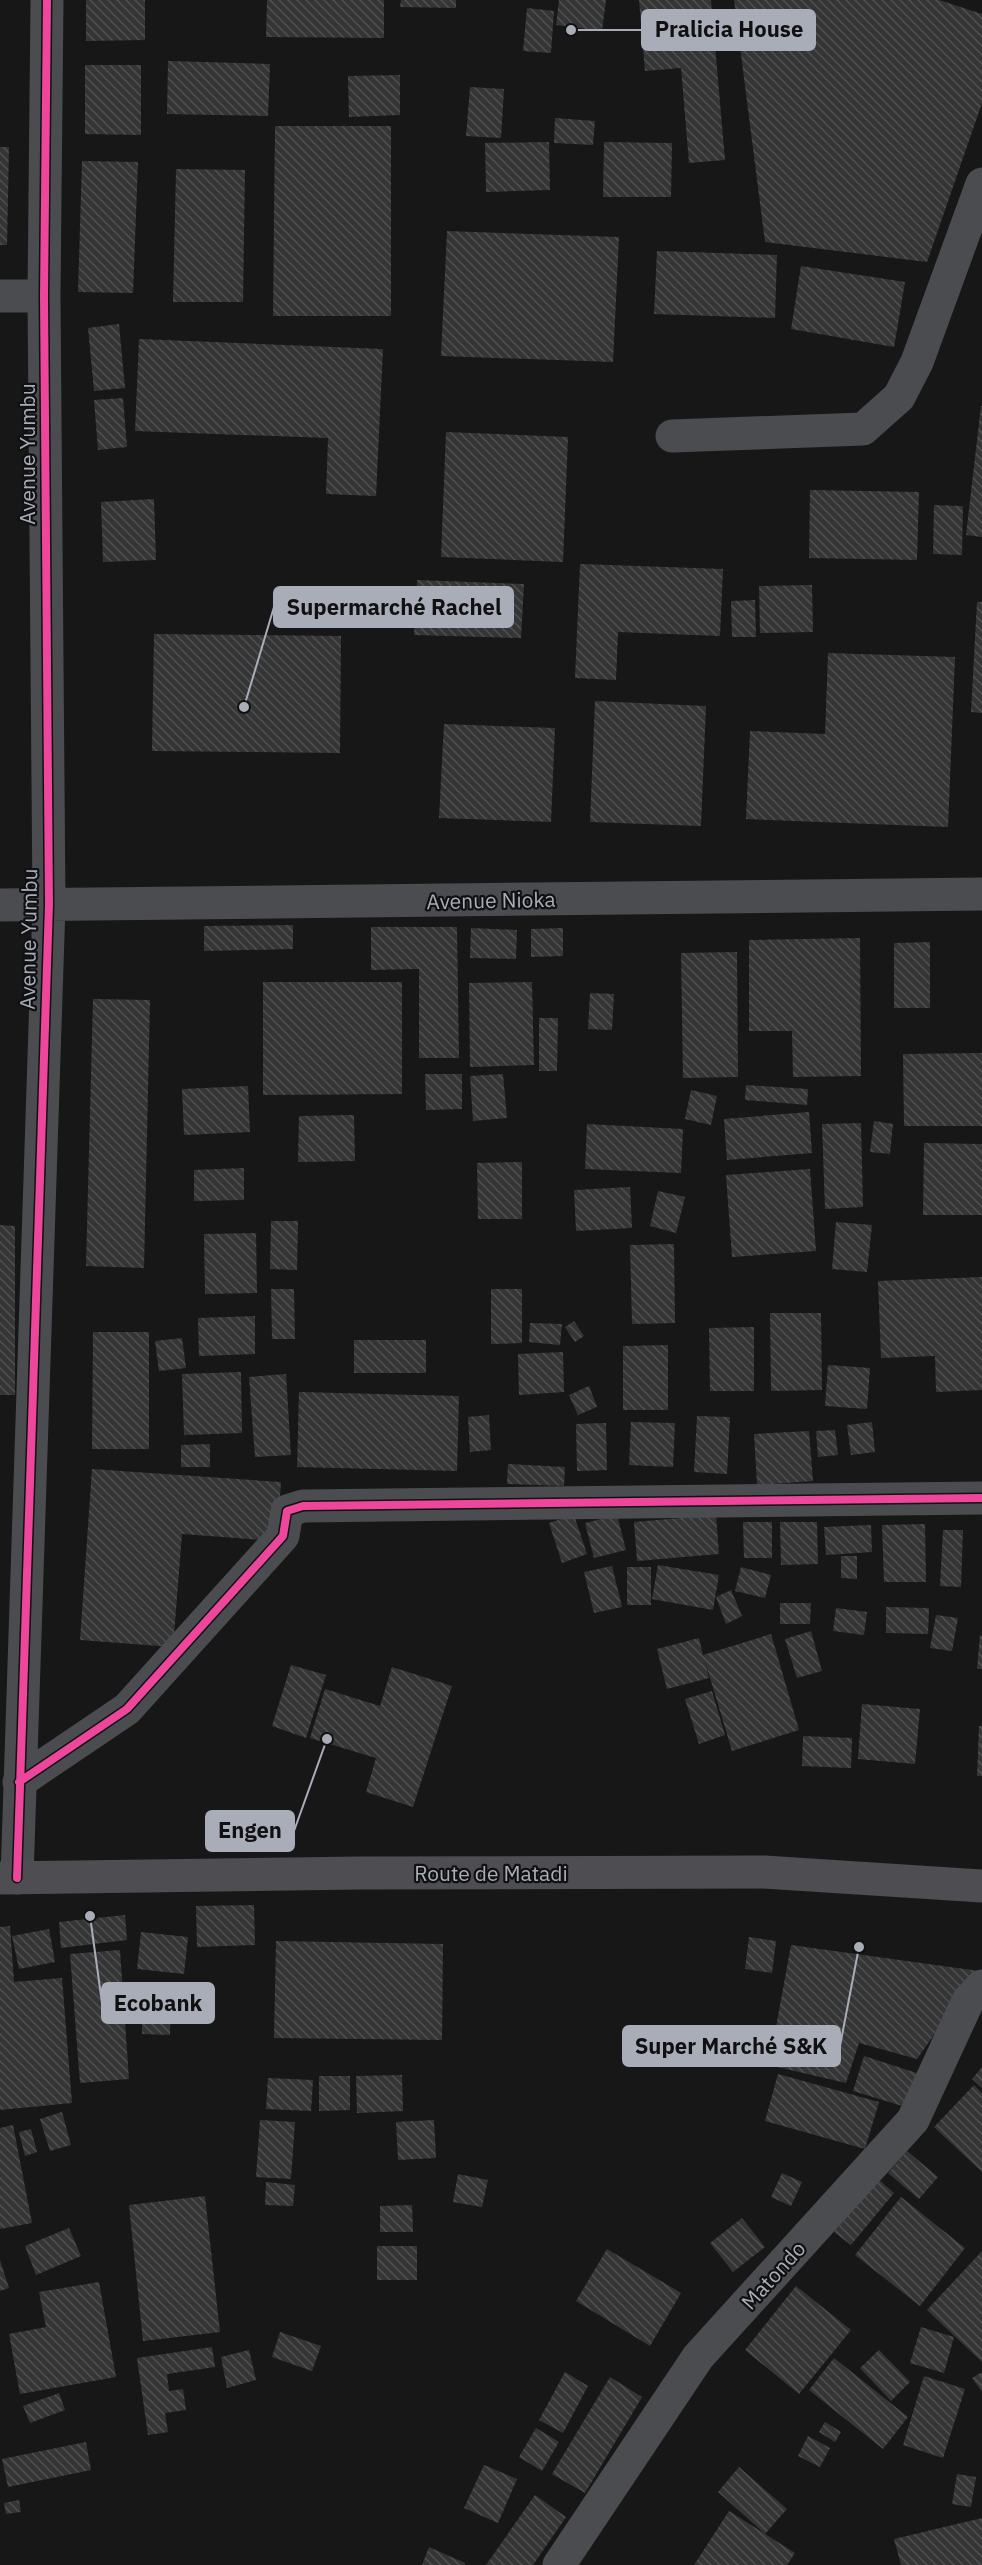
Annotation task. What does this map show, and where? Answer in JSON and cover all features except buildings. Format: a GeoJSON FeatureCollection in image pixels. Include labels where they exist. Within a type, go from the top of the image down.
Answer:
{"type":"FeatureCollection","features":[{"type":"Feature","properties":{"kind":"highway","name":"Route de Matadi"},"geometry":{"type":"LineString","coordinates":[[8,1878],[359,1873],[764,1872],[982,1886]]}},
{"type":"Feature","properties":{"kind":"street","name":"Avenue Yumbu"},"geometry":{"type":"LineString","coordinates":[[8,1878],[19,1782],[49,905],[44,296],[47,0]]}},
{"type":"Feature","properties":{"kind":"street"},"geometry":{"type":"LineString","coordinates":[[672,436],[863,429],[900,397],[917,362],[982,184]]}},
{"type":"Feature","properties":{"kind":"street"},"geometry":{"type":"LineString","coordinates":[[0,296],[44,296]]}},
{"type":"Feature","properties":{"kind":"street","name":"Avenue Nioka"},"geometry":{"type":"LineString","coordinates":[[0,905],[982,894]]}},
{"type":"Feature","properties":{"kind":"street"},"geometry":{"type":"LineString","coordinates":[[19,1782],[126,1709],[283,1536],[287,1511],[295,1508],[303,1506],[982,1498]]}},
{"type":"Feature","properties":{"kind":"street","name":"Matondo"},"geometry":{"type":"LineString","coordinates":[[559,2565],[698,2357],[913,2120],[968,2001],[982,1986]]}},
{"type":"Feature","properties":{"kind":"cycle path"},"geometry":{"type":"LineString","coordinates":[[17,1878],[49,905],[44,296],[47,0]]}},
{"type":"Feature","properties":{"kind":"cycle path"},"geometry":{"type":"LineString","coordinates":[[19,1782],[127,1709],[283,1536],[287,1511],[303,1506],[982,1498]]}},
{"type":"Feature","properties":{"kind":"place","name":"Pralicia House"},"geometry":{"type":"Point","coordinates":[571,30]}},
{"type":"Feature","properties":{"kind":"place","name":"Supermarché Rachel"},"geometry":{"type":"Point","coordinates":[244,707]}},
{"type":"Feature","properties":{"kind":"place","name":"Engen"},"geometry":{"type":"Point","coordinates":[327,1739]}},
{"type":"Feature","properties":{"kind":"place","name":"Ecobank"},"geometry":{"type":"Point","coordinates":[90,1916]}},
{"type":"Feature","properties":{"kind":"place","name":"Super Marché S&K"},"geometry":{"type":"Point","coordinates":[859,1947]}}]}
